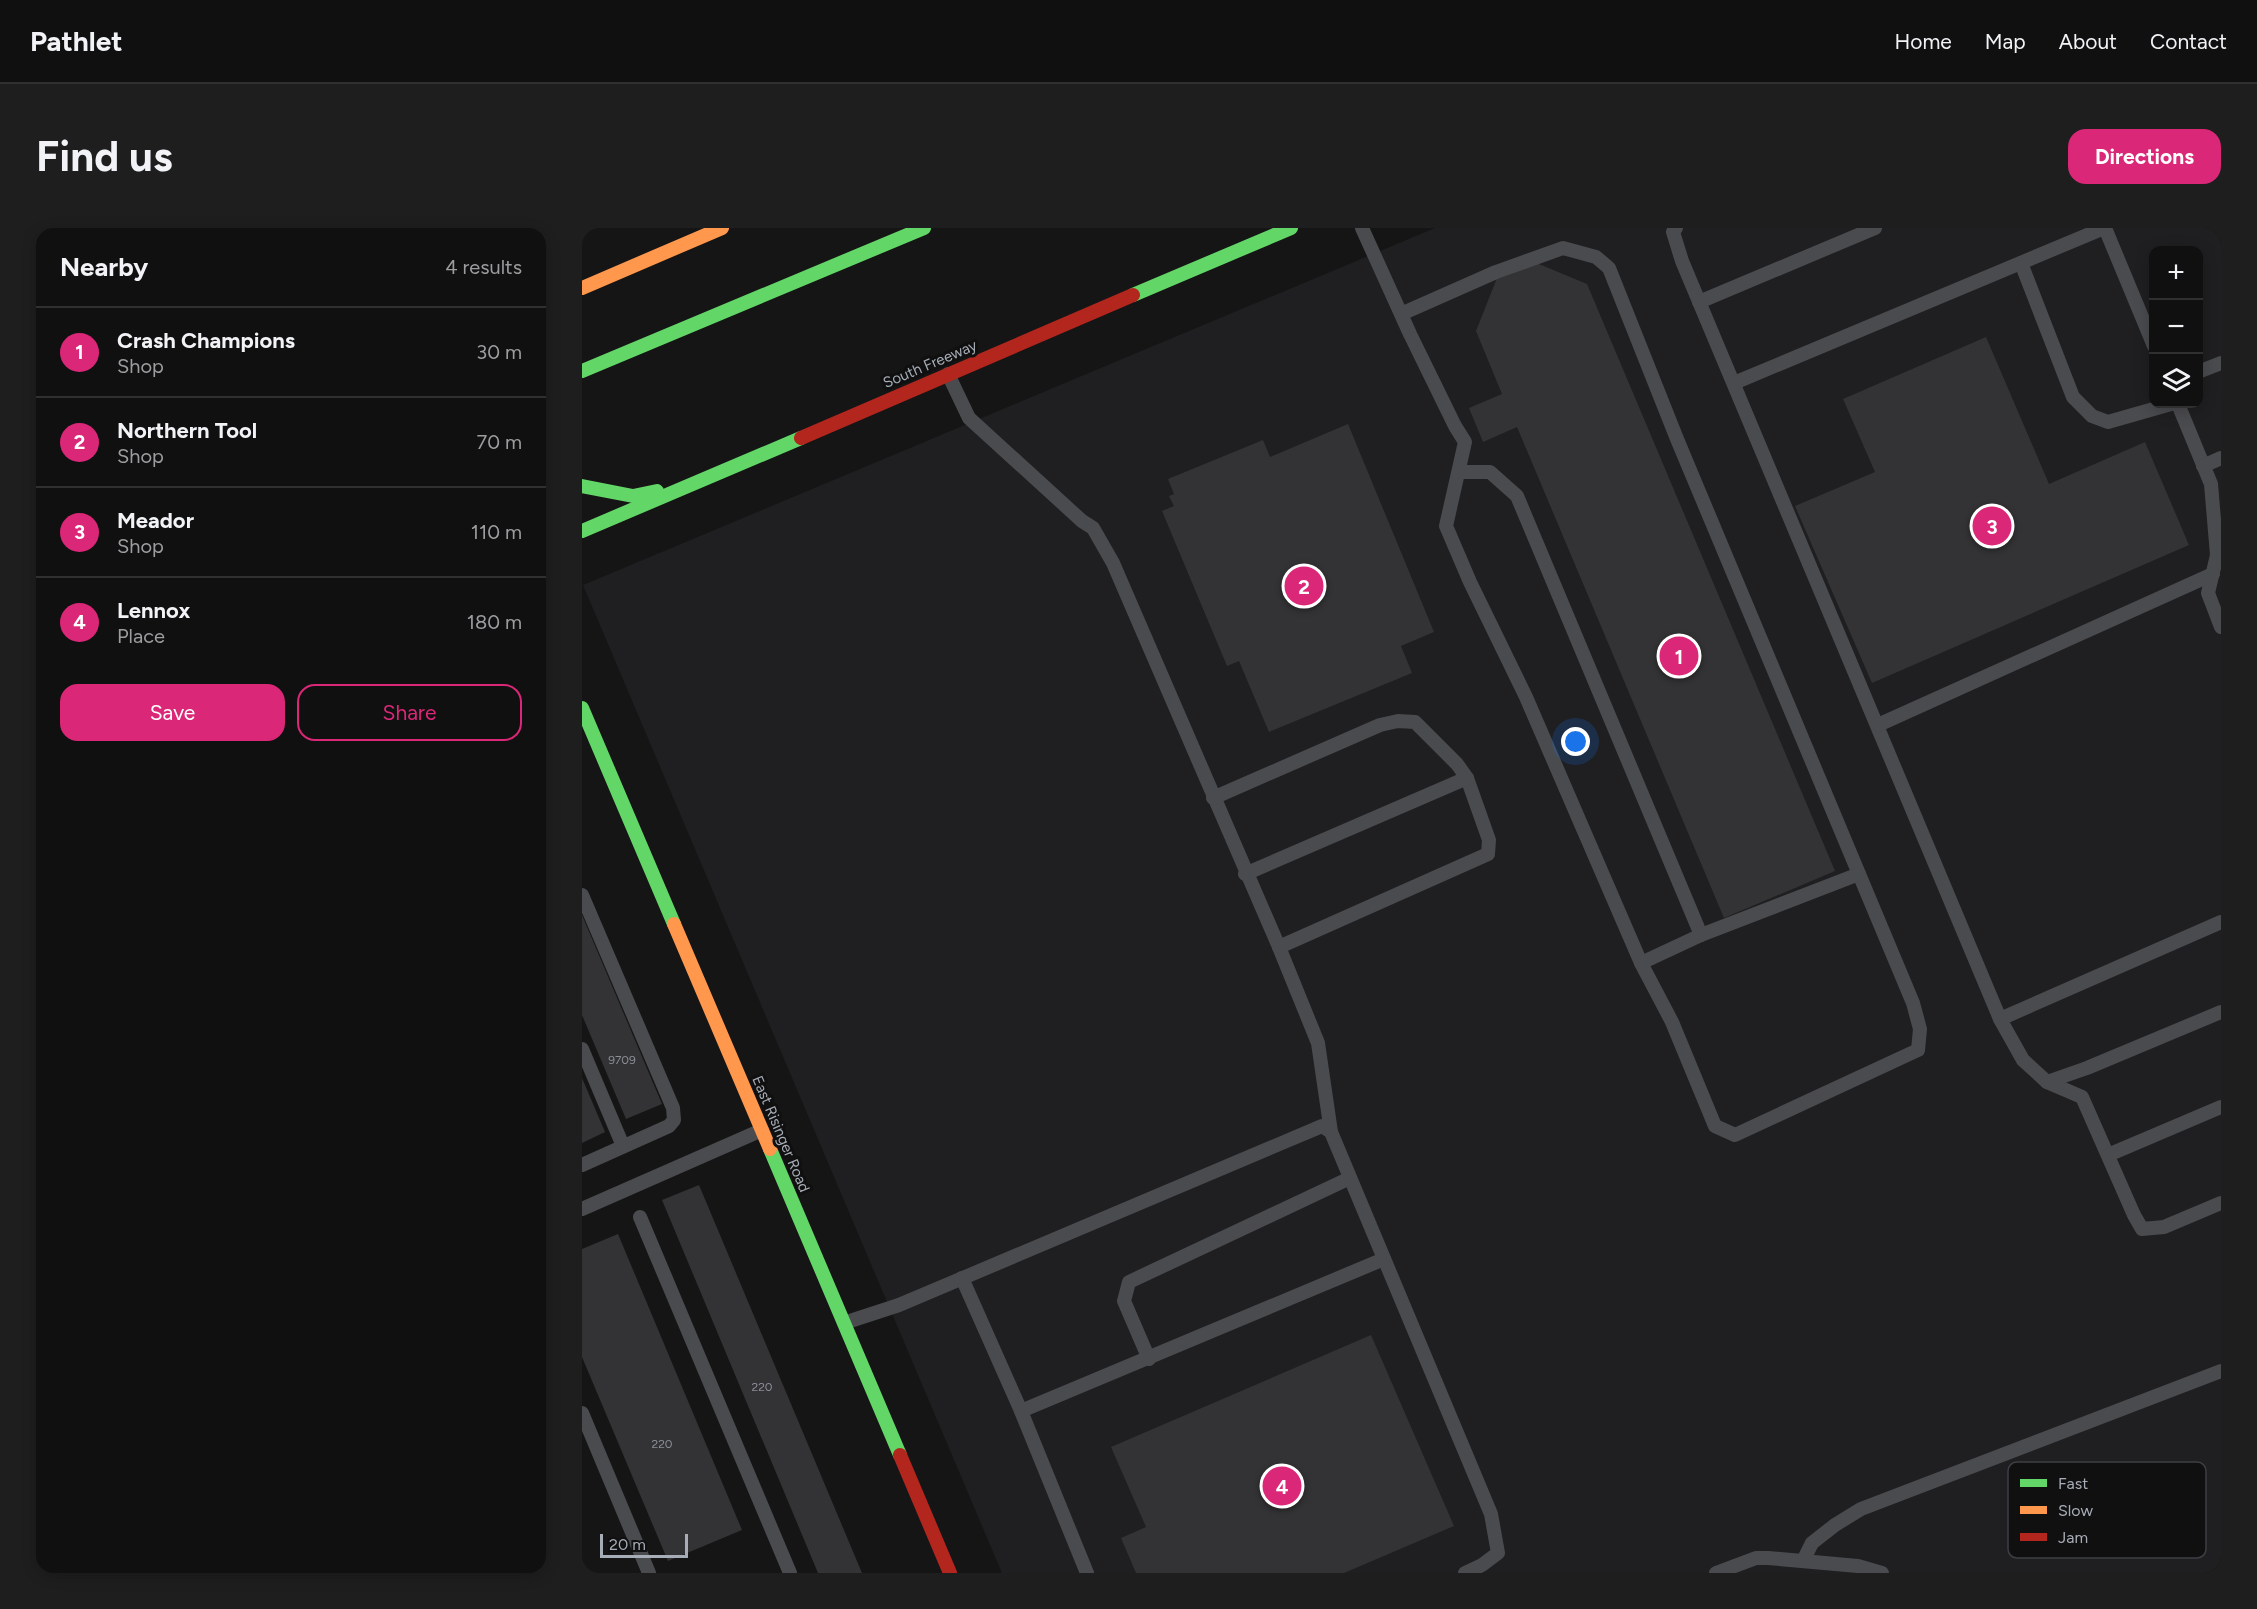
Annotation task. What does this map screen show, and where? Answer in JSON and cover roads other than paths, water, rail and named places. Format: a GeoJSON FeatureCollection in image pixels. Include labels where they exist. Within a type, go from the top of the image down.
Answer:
{"type":"FeatureCollection","features":[{"type":"Feature","properties":{"kind":"main road"},"geometry":{"type":"LineString","coordinates":[[582,288],[722,228]]}},
{"type":"Feature","properties":{"kind":"main road"},"geometry":{"type":"LineString","coordinates":[[582,371],[924,228]]}},
{"type":"Feature","properties":{"kind":"main road","name":"South Freeway"},"geometry":{"type":"LineString","coordinates":[[582,531],[1291,228]]}},
{"type":"Feature","properties":{"kind":"main road"},"geometry":{"type":"LineString","coordinates":[[582,486],[633,496],[695,483]]}},
{"type":"Feature","properties":{"kind":"main road","name":"East Risinger Road"},"geometry":{"type":"LineString","coordinates":[[582,708],[950,1573]]}},
{"type":"Feature","properties":{"kind":"lane"},"geometry":{"type":"LineString","coordinates":[[1362,228],[1401,314],[1465,442],[1446,526],[1470,582],[1526,697],[1641,963],[1672,1022],[1715,1126],[1735,1135],[1918,1050],[1920,1029],[1912,1003],[1682,450],[1609,268],[1596,257],[1563,248],[1496,272],[1401,314]]}},
{"type":"Feature","properties":{"kind":"lane"},"geometry":{"type":"LineString","coordinates":[[1676,228],[1673,232],[1699,302],[2000,1018],[2023,1060],[2047,1082],[2082,1097],[2142,1229],[2164,1227],[2221,1203]]}},
{"type":"Feature","properties":{"kind":"lane"},"geometry":{"type":"LineString","coordinates":[[1699,302],[1875,228]]}},
{"type":"Feature","properties":{"kind":"lane"},"geometry":{"type":"LineString","coordinates":[[1734,383],[2104,228],[2149,334]]}},
{"type":"Feature","properties":{"kind":"lane"},"geometry":{"type":"LineString","coordinates":[[2021,263],[2073,397],[2092,416],[2108,422],[2157,408]]}},
{"type":"Feature","properties":{"kind":"lane"},"geometry":{"type":"LineString","coordinates":[[2203,370],[2221,363]]}},
{"type":"Feature","properties":{"kind":"lane"},"geometry":{"type":"LineString","coordinates":[[948,374],[969,418],[1082,521],[1093,528],[1113,563],[1245,874],[1279,947],[1318,1043],[1331,1132],[1491,1514],[1498,1553],[1482,1566],[1465,1573]]}},
{"type":"Feature","properties":{"kind":"lane"},"geometry":{"type":"LineString","coordinates":[[2180,408],[2211,484],[2217,555],[2208,593],[2221,627]]}},
{"type":"Feature","properties":{"kind":"lane"},"geometry":{"type":"LineString","coordinates":[[2204,466],[2221,459]]}},
{"type":"Feature","properties":{"kind":"lane"},"geometry":{"type":"LineString","coordinates":[[1459,472],[1491,472],[1517,496],[1701,935]]}},
{"type":"Feature","properties":{"kind":"lane"},"geometry":{"type":"LineString","coordinates":[[1878,725],[2213,573]]}},
{"type":"Feature","properties":{"kind":"lane"},"geometry":{"type":"LineString","coordinates":[[1213,798],[1380,725],[1398,721],[1415,722],[1457,764],[1467,778],[1489,840],[1488,854],[1279,947]]}},
{"type":"Feature","properties":{"kind":"lane"},"geometry":{"type":"LineString","coordinates":[[582,746],[596,740]]}},
{"type":"Feature","properties":{"kind":"lane"},"geometry":{"type":"LineString","coordinates":[[1245,874],[1467,778]]}},
{"type":"Feature","properties":{"kind":"lane"},"geometry":{"type":"LineString","coordinates":[[1641,963],[1701,935],[1859,874]]}},
{"type":"Feature","properties":{"kind":"lane"},"geometry":{"type":"LineString","coordinates":[[582,895],[673,1108],[674,1120],[669,1126],[582,1165]]}},
{"type":"Feature","properties":{"kind":"lane"},"geometry":{"type":"LineString","coordinates":[[2000,1018],[2221,922]]}},
{"type":"Feature","properties":{"kind":"lane"},"geometry":{"type":"LineString","coordinates":[[2047,1082],[2087,1068],[2221,1012]]}},
{"type":"Feature","properties":{"kind":"lane"},"geometry":{"type":"LineString","coordinates":[[582,1048],[623,1146]]}},
{"type":"Feature","properties":{"kind":"lane"},"geometry":{"type":"LineString","coordinates":[[2108,1155],[2221,1107]]}},
{"type":"Feature","properties":{"kind":"lane"},"geometry":{"type":"LineString","coordinates":[[844,1323],[899,1305],[1322,1126],[1331,1132]]}},
{"type":"Feature","properties":{"kind":"lane"},"geometry":{"type":"LineString","coordinates":[[582,1209],[762,1130]]}},
{"type":"Feature","properties":{"kind":"lane"},"geometry":{"type":"LineString","coordinates":[[1149,1359],[1124,1301],[1129,1282],[1350,1179]]}},
{"type":"Feature","properties":{"kind":"lane"},"geometry":{"type":"LineString","coordinates":[[640,1217],[790,1573]]}},
{"type":"Feature","properties":{"kind":"lane"},"geometry":{"type":"LineString","coordinates":[[1021,1411],[1384,1259]]}},
{"type":"Feature","properties":{"kind":"lane"},"geometry":{"type":"LineString","coordinates":[[962,1278],[1021,1411],[1087,1573]]}},
{"type":"Feature","properties":{"kind":"lane"},"geometry":{"type":"LineString","coordinates":[[1803,1561],[1812,1543],[1861,1509],[2221,1371]]}},
{"type":"Feature","properties":{"kind":"lane"},"geometry":{"type":"LineString","coordinates":[[582,1413],[649,1573]]}},
{"type":"Feature","properties":{"kind":"lane"},"geometry":{"type":"LineString","coordinates":[[1716,1573],[1756,1558],[1858,1566],[1882,1573]]}},
{"type":"Feature","properties":{"kind":"place","name":"Meador"},"geometry":{"type":"Point","coordinates":[1992,526]}},
{"type":"Feature","properties":{"kind":"place","name":"Northern Tool"},"geometry":{"type":"Point","coordinates":[1304,586]}},
{"type":"Feature","properties":{"kind":"place","name":"Crash Champions"},"geometry":{"type":"Point","coordinates":[1679,656]}},
{"type":"Feature","properties":{"kind":"place","name":"Lennox"},"geometry":{"type":"Point","coordinates":[1282,1486]}}]}
